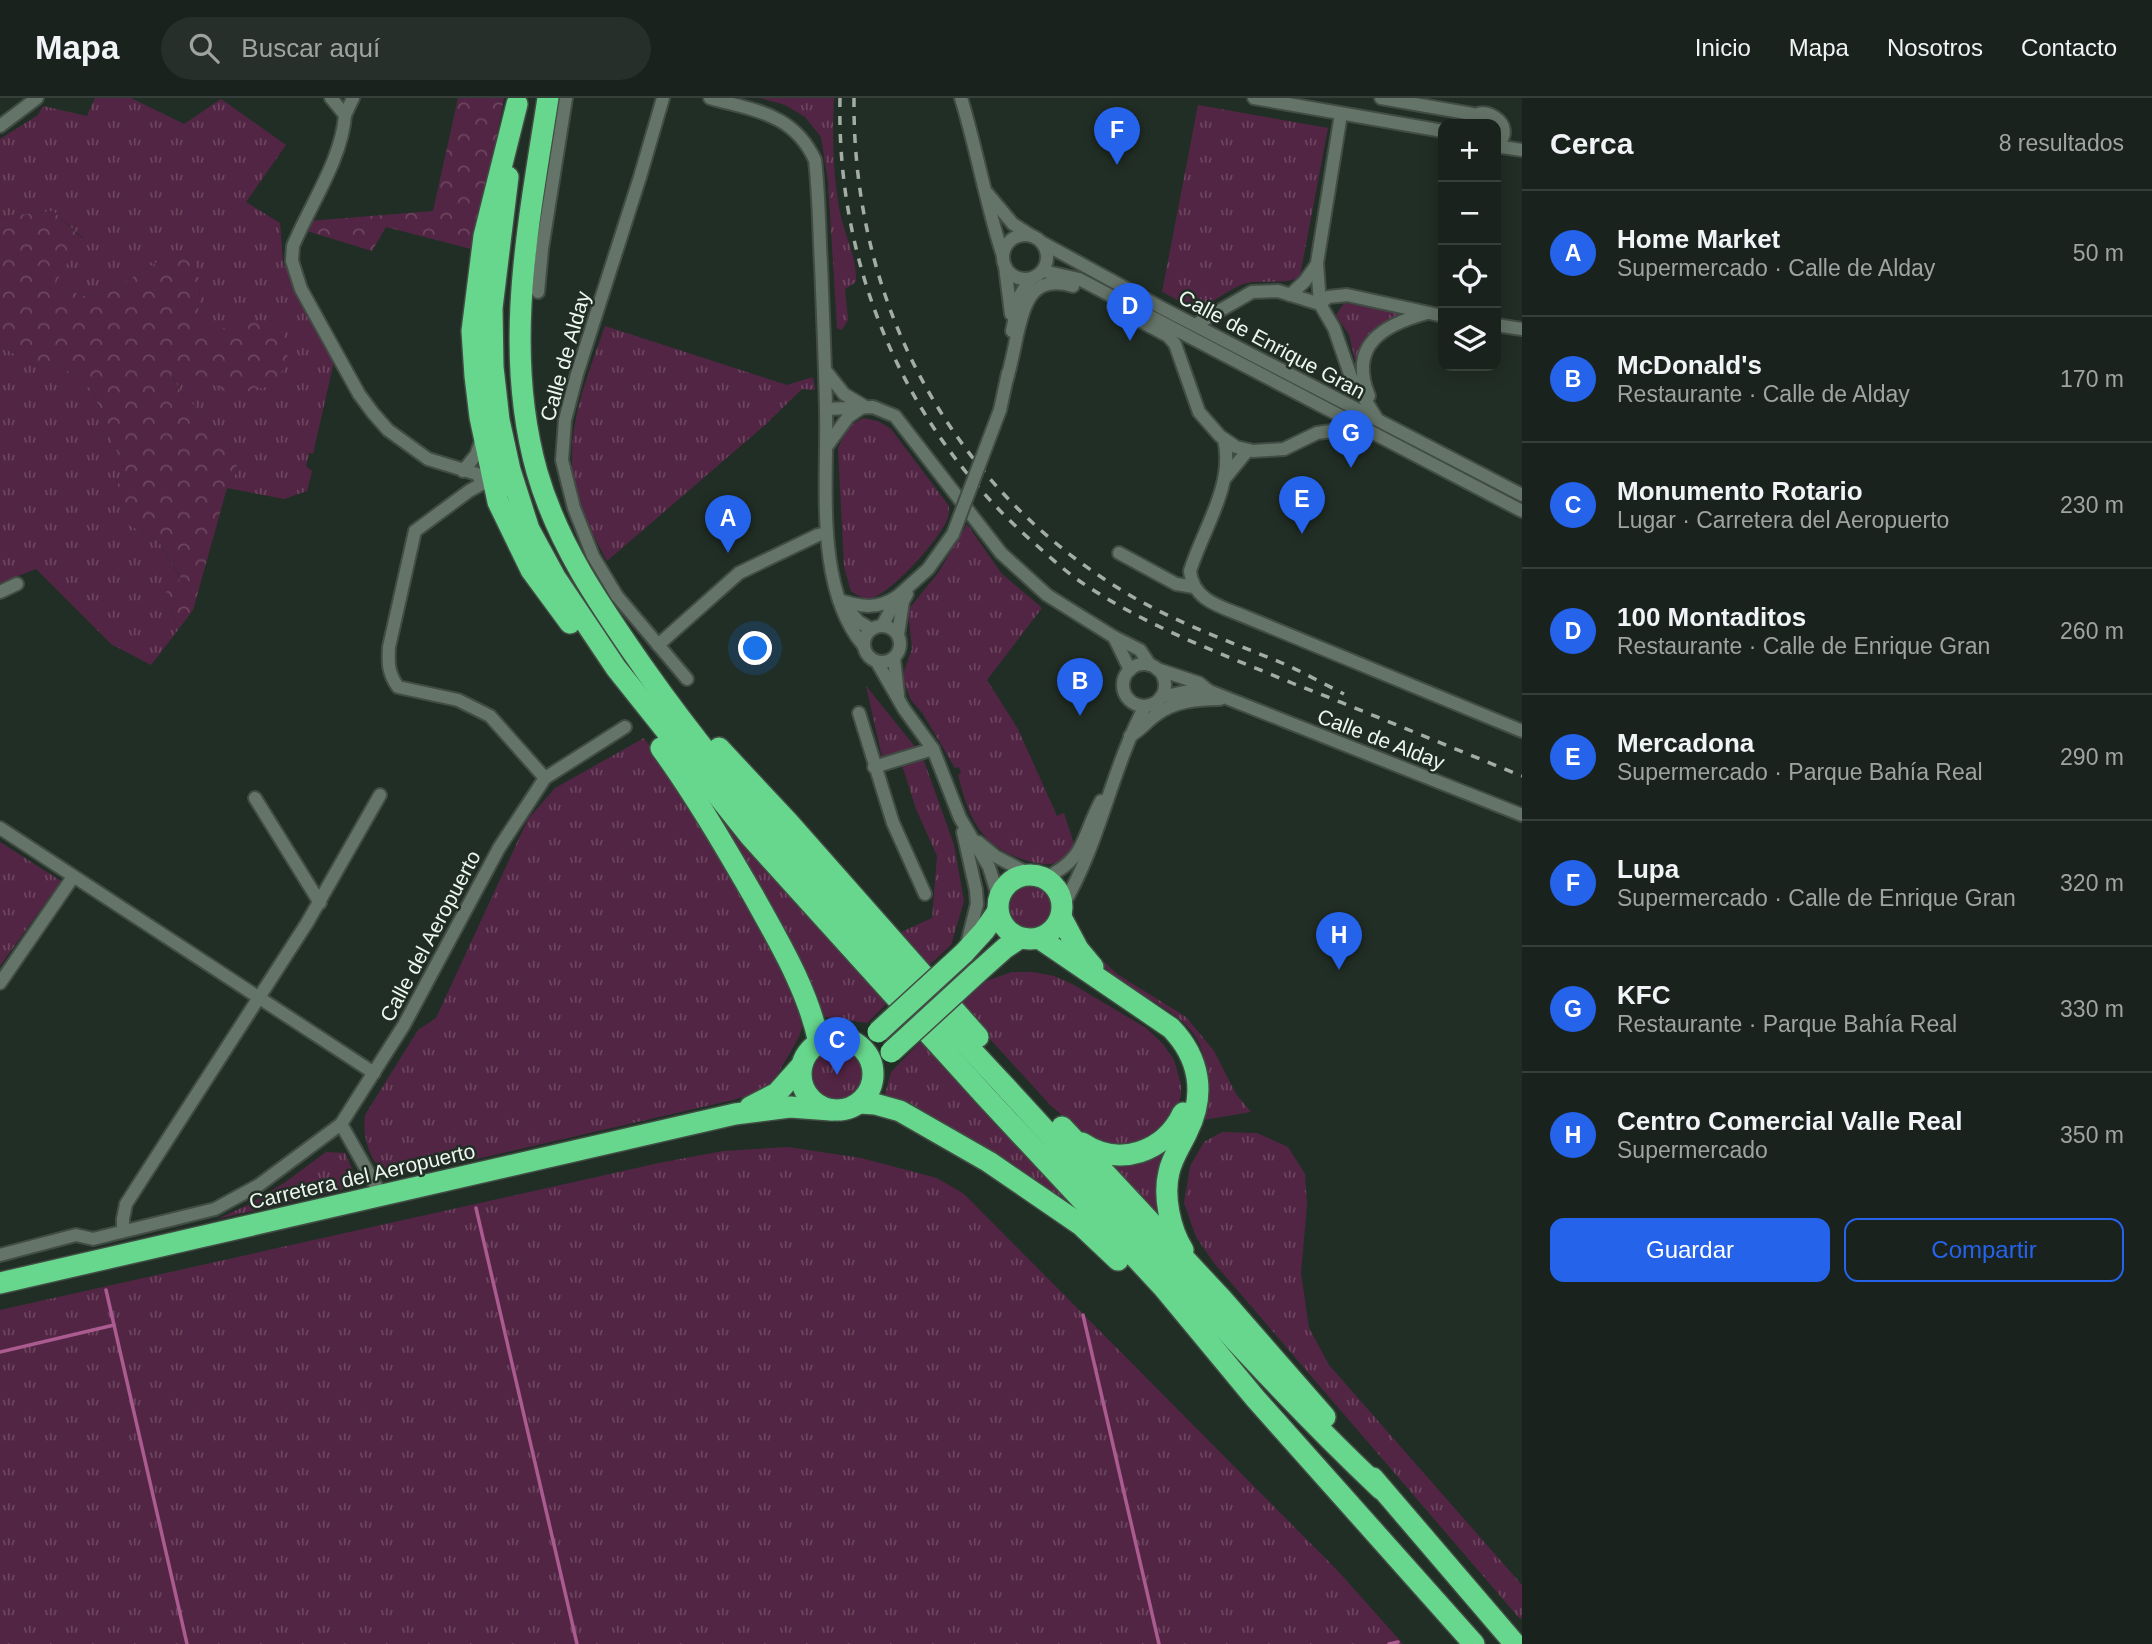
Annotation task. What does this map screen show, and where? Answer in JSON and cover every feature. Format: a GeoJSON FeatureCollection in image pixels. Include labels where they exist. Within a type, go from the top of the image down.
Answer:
{"type":"FeatureCollection","features":[{"type":"Feature","properties":{"kind":"highway"},"geometry":{"type":"LineString","coordinates":[[548,98],[519,308],[519,365],[537,471],[566,546],[591,593],[665,698],[764,823],[880,954],[1002,1082],[1311,1422],[1381,1489]]}},
{"type":"Feature","properties":{"kind":"highway"},"geometry":{"type":"LineString","coordinates":[[517,101],[486,225],[473,320],[475,376],[488,481],[531,570],[680,774],[725,848],[784,952],[813,1014],[819,1043]]}},
{"type":"Feature","properties":{"kind":"highway"},"geometry":{"type":"LineString","coordinates":[[517,101],[492,308],[493,367],[499,420],[510,470],[540,565],[572,625]]}},
{"type":"Feature","properties":{"kind":"highway"},"geometry":{"type":"LineString","coordinates":[[530,531],[555,577],[616,668],[742,826],[976,1087],[1163,1287],[1255,1398],[1474,1644]]}},
{"type":"Feature","properties":{"kind":"highway"},"geometry":{"type":"LineString","coordinates":[[665,698],[691,717],[789,823],[962,1019],[1198,1273],[1317,1408],[1381,1489],[1515,1644]]}},
{"type":"Feature","properties":{"kind":"highway"},"geometry":{"type":"LineString","coordinates":[[859,1045],[878,1032],[964,953],[984,931],[1011,881],[1038,876],[1055,887],[1078,949],[1108,985]]}},
{"type":"Feature","properties":{"kind":"highway"},"geometry":{"type":"LineString","coordinates":[[999,905],[1008,930],[1030,938],[1108,985],[1171,1028],[1181,1038],[1191,1056],[1198,1075],[1198,1102],[1189,1129],[1170,1169],[1167,1184],[1172,1222],[1181,1246],[1198,1273]]}},
{"type":"Feature","properties":{"kind":"highway"},"geometry":{"type":"LineString","coordinates":[[873,1070],[1005,948],[1053,930],[1062,911]]}},
{"type":"Feature","properties":{"kind":"highway"},"geometry":{"type":"LineString","coordinates":[[835,1038],[859,1045],[869,1056],[873,1070],[871,1088],[860,1102],[846,1109],[831,1110],[817,1104],[806,1094],[801,1080],[806,1056],[819,1043],[835,1038]]}},
{"type":"Feature","properties":{"kind":"highway"},"geometry":{"type":"LineString","coordinates":[[1068,1133],[1088,1147],[1106,1154],[1126,1156],[1151,1149],[1170,1134],[1186,1107],[1192,1082],[1191,1056]]}},
{"type":"Feature","properties":{"kind":"highway","name":"Carretera del Aeropuerto"},"geometry":{"type":"LineString","coordinates":[[735,1114],[777,1093],[802,1065]]}},
{"type":"Feature","properties":{"kind":"highway"},"geometry":{"type":"LineString","coordinates":[[860,1102],[900,1111],[989,1162],[1081,1225],[1105,1245],[1255,1398]]}},
{"type":"Feature","properties":{"kind":"highway","name":"Carretera del Aeropuerto"},"geometry":{"type":"LineString","coordinates":[[0,1283],[735,1114],[790,1107],[831,1110]]}},
{"type":"Feature","properties":{"kind":"street"},"geometry":{"type":"LineString","coordinates":[[0,126],[37,98]]}},
{"type":"Feature","properties":{"kind":"street"},"geometry":{"type":"LineString","coordinates":[[331,98],[345,115]]}},
{"type":"Feature","properties":{"kind":"street"},"geometry":{"type":"LineString","coordinates":[[353,98],[345,115],[344,131],[337,151],[292,246],[294,271],[311,309],[359,394],[388,430],[428,460],[477,474],[488,481],[469,491],[415,531],[388,647],[387,665],[390,677],[398,687],[458,700],[490,716],[545,778]]}},
{"type":"Feature","properties":{"kind":"street"},"geometry":{"type":"LineString","coordinates":[[538,292],[542,249],[566,98]]}},
{"type":"Feature","properties":{"kind":"street","name":"Calle de Alday"},"geometry":{"type":"LineString","coordinates":[[663,98],[577,374],[562,440],[566,482],[593,556],[617,596],[687,679]]}},
{"type":"Feature","properties":{"kind":"street"},"geometry":{"type":"LineString","coordinates":[[710,98],[755,111],[789,125],[805,141],[815,160],[825,370],[827,533],[839,600],[851,630],[863,645],[867,656],[877,662],[898,699],[933,749],[960,818],[989,867],[999,905]]}},
{"type":"Feature","properties":{"kind":"street"},"geometry":{"type":"LineString","coordinates":[[1254,98],[1438,130]]}},
{"type":"Feature","properties":{"kind":"street"},"geometry":{"type":"LineString","coordinates":[[1381,98],[1470,119],[1484,102],[1494,105],[1503,110],[1510,121],[1508,133],[1501,140]]}},
{"type":"Feature","properties":{"kind":"street"},"geometry":{"type":"LineString","coordinates":[[964,101],[1004,261],[1012,322]]}},
{"type":"Feature","properties":{"kind":"street"},"geometry":{"type":"LineString","coordinates":[[1341,114],[1317,269],[1320,304],[1335,328],[1351,377],[1379,422]]}},
{"type":"Feature","properties":{"kind":"street"},"geometry":{"type":"LineString","coordinates":[[1508,133],[1522,143]]}},
{"type":"Feature","properties":{"kind":"street"},"geometry":{"type":"LineString","coordinates":[[1501,146],[1522,150]]}},
{"type":"Feature","properties":{"kind":"street","name":"Calle de Enrique Gran"},"geometry":{"type":"LineString","coordinates":[[987,193],[1013,225],[1082,266],[1522,495]]}},
{"type":"Feature","properties":{"kind":"street"},"geometry":{"type":"LineString","coordinates":[[839,600],[868,607],[888,603],[937,559],[953,534],[1000,410],[1007,379],[1012,322],[1019,297],[1030,279],[1043,271],[1048,257],[1037,239],[1026,235],[1013,239],[1008,244],[1004,261],[1015,277],[1030,279]]}},
{"type":"Feature","properties":{"kind":"street"},"geometry":{"type":"LineString","coordinates":[[1290,295],[1317,269]]}},
{"type":"Feature","properties":{"kind":"street"},"geometry":{"type":"LineString","coordinates":[[1317,269],[1329,286],[1347,295],[1438,315]]}},
{"type":"Feature","properties":{"kind":"street","name":"Calle de Enrique Gran"},"geometry":{"type":"LineString","coordinates":[[1043,271],[1079,279],[1522,511]]}},
{"type":"Feature","properties":{"kind":"street","name":"Calle de Enrique Gran"},"geometry":{"type":"LineString","coordinates":[[1007,379],[1029,295],[1042,285],[1059,282],[1072,285],[1168,336],[1180,356],[1199,412],[1224,439]]}},
{"type":"Feature","properties":{"kind":"street"},"geometry":{"type":"LineString","coordinates":[[1195,325],[1252,292],[1278,290],[1320,304]]}},
{"type":"Feature","properties":{"kind":"street"},"geometry":{"type":"LineString","coordinates":[[1320,304],[1328,297],[1347,295]]}},
{"type":"Feature","properties":{"kind":"street"},"geometry":{"type":"LineString","coordinates":[[1379,422],[1363,379],[1362,359],[1379,333],[1404,319],[1427,313]]}},
{"type":"Feature","properties":{"kind":"street"},"geometry":{"type":"LineString","coordinates":[[1501,326],[1522,329]]}},
{"type":"Feature","properties":{"kind":"street","name":"Calle de Alday"},"geometry":{"type":"LineString","coordinates":[[825,370],[844,394],[864,406],[895,416],[1001,553],[1047,595],[1140,650],[1154,667],[1522,814]]}},
{"type":"Feature","properties":{"kind":"street"},"geometry":{"type":"LineString","coordinates":[[827,447],[848,417],[864,406]]}},
{"type":"Feature","properties":{"kind":"street","name":"Calle de Alday"},"geometry":{"type":"LineString","coordinates":[[826,409],[864,406]]}},
{"type":"Feature","properties":{"kind":"street"},"geometry":{"type":"LineString","coordinates":[[1224,439],[1236,447],[1248,450],[1284,449],[1317,433],[1361,427]]}},
{"type":"Feature","properties":{"kind":"street"},"geometry":{"type":"LineString","coordinates":[[463,471],[476,455],[484,435]]}},
{"type":"Feature","properties":{"kind":"street"},"geometry":{"type":"LineString","coordinates":[[1224,439],[1228,454],[1225,477],[1190,571],[1194,587],[1208,601],[1522,731]]}},
{"type":"Feature","properties":{"kind":"street"},"geometry":{"type":"LineString","coordinates":[[1225,477],[1248,450]]}},
{"type":"Feature","properties":{"kind":"street"},"geometry":{"type":"LineString","coordinates":[[658,645],[739,573],[827,533]]}},
{"type":"Feature","properties":{"kind":"street"},"geometry":{"type":"LineString","coordinates":[[1119,553],[1176,584],[1194,587]]}},
{"type":"Feature","properties":{"kind":"street"},"geometry":{"type":"LineString","coordinates":[[0,592],[17,584]]}},
{"type":"Feature","properties":{"kind":"street"},"geometry":{"type":"LineString","coordinates":[[877,662],[894,658],[900,647],[898,635],[903,601],[912,584]]}},
{"type":"Feature","properties":{"kind":"street"},"geometry":{"type":"LineString","coordinates":[[863,645],[864,639],[877,627],[898,596]]}},
{"type":"Feature","properties":{"kind":"street"},"geometry":{"type":"LineString","coordinates":[[839,600],[859,622],[891,629],[898,635]]}},
{"type":"Feature","properties":{"kind":"street"},"geometry":{"type":"LineString","coordinates":[[1114,637],[1130,670]]}},
{"type":"Feature","properties":{"kind":"street"},"geometry":{"type":"LineString","coordinates":[[894,658],[898,699]]}},
{"type":"Feature","properties":{"kind":"street"},"geometry":{"type":"LineString","coordinates":[[1139,665],[1154,667],[1162,673],[1165,685],[1161,697],[1157,702],[1145,706],[1132,702],[1124,690],[1126,676],[1139,665]]}},
{"type":"Feature","properties":{"kind":"street","name":"Calle de Alday"},"geometry":{"type":"LineString","coordinates":[[1161,697],[1193,690],[1209,691]]}},
{"type":"Feature","properties":{"kind":"street","name":"Calle de Alday"},"geometry":{"type":"LineString","coordinates":[[1130,736],[1142,730],[1156,715],[1184,702],[1226,698]]}},
{"type":"Feature","properties":{"kind":"street","name":"Calle de Alday"},"geometry":{"type":"LineString","coordinates":[[1130,736],[1132,702]]}},
{"type":"Feature","properties":{"kind":"street","name":"Calle de Alday"},"geometry":{"type":"LineString","coordinates":[[1062,911],[1092,841],[1130,736],[1145,706]]}},
{"type":"Feature","properties":{"kind":"street"},"geometry":{"type":"LineString","coordinates":[[859,713],[893,822],[925,894]]}},
{"type":"Feature","properties":{"kind":"street","name":"Calle del Aeropuerto"},"geometry":{"type":"LineString","coordinates":[[341,1124],[436,968],[499,848],[545,778],[625,727]]}},
{"type":"Feature","properties":{"kind":"street"},"geometry":{"type":"LineString","coordinates":[[874,767],[933,749]]}},
{"type":"Feature","properties":{"kind":"street","name":"Calle de Alday"},"geometry":{"type":"LineString","coordinates":[[1038,876],[1065,868],[1080,852],[1093,817],[1113,779]]}},
{"type":"Feature","properties":{"kind":"street"},"geometry":{"type":"LineString","coordinates":[[123,1230],[125,1204],[320,903],[380,795]]}},
{"type":"Feature","properties":{"kind":"street"},"geometry":{"type":"LineString","coordinates":[[255,798],[320,903]]}},
{"type":"Feature","properties":{"kind":"street"},"geometry":{"type":"LineString","coordinates":[[960,818],[976,890],[976,904],[964,953]]}},
{"type":"Feature","properties":{"kind":"street"},"geometry":{"type":"LineString","coordinates":[[0,828],[374,1073]]}},
{"type":"Feature","properties":{"kind":"street"},"geometry":{"type":"LineString","coordinates":[[970,836],[995,856],[1038,876]]}},
{"type":"Feature","properties":{"kind":"street"},"geometry":{"type":"LineString","coordinates":[[0,983],[73,877]]}},
{"type":"Feature","properties":{"kind":"street"},"geometry":{"type":"LineString","coordinates":[[0,1255],[76,1235],[93,1239],[215,1209],[259,1185],[341,1124],[381,1195]]}},
{"type":"Feature","properties":{"kind":"green space"},"geometry":{"type":"Polygon","coordinates":[[[95,98],[131,98],[184,124],[221,99],[286,145],[246,202],[280,223],[283,262],[334,361],[313,454],[309,453],[306,466],[312,471],[307,491],[284,499],[227,488],[238,469],[228,443],[179,389],[171,373],[195,375],[233,395],[246,320],[215,332],[198,316],[200,285],[162,259],[109,292],[82,296],[54,283],[83,238],[53,211],[0,217],[0,139],[38,115],[43,106],[87,116],[95,98]]]}},
{"type":"Feature","properties":{"kind":"green space"},"geometry":{"type":"Polygon","coordinates":[[[458,98],[504,98],[475,250],[386,227],[372,251],[307,231],[309,221],[433,211],[458,98]]]}},
{"type":"Feature","properties":{"kind":"green space"},"geometry":{"type":"Polygon","coordinates":[[[760,98],[834,98],[836,185],[840,213],[856,273],[856,282],[845,289],[848,320],[842,330],[837,328],[828,181],[821,137],[805,117],[785,105],[760,98]]]}},
{"type":"Feature","properties":{"kind":"green space"},"geometry":{"type":"Polygon","coordinates":[[[1198,105],[1328,128],[1300,276],[1290,280],[1247,283],[1198,308],[1162,292],[1198,105]]]}},
{"type":"Feature","properties":{"kind":"green space"},"geometry":{"type":"Polygon","coordinates":[[[53,211],[83,239],[55,283],[82,296],[109,292],[162,259],[193,256],[200,285],[198,316],[215,331],[246,320],[282,329],[288,359],[275,385],[232,395],[195,375],[171,374],[179,389],[228,443],[238,469],[227,488],[193,610],[178,630],[165,593],[181,578],[158,540],[129,525],[114,495],[124,469],[92,390],[57,363],[42,369],[0,346],[0,217],[53,211]]]}},
{"type":"Feature","properties":{"kind":"green space"},"geometry":{"type":"Polygon","coordinates":[[[1344,303],[1404,312],[1406,315],[1382,326],[1358,360],[1355,360],[1349,335],[1336,315],[1344,303]]]}},
{"type":"Feature","properties":{"kind":"green space"},"geometry":{"type":"Polygon","coordinates":[[[605,326],[787,385],[813,377],[815,390],[802,389],[765,425],[607,561],[579,503],[572,458],[577,413],[605,326]]]}},
{"type":"Feature","properties":{"kind":"green space"},"geometry":{"type":"Polygon","coordinates":[[[0,346],[42,369],[57,363],[92,390],[124,469],[129,525],[158,540],[181,579],[165,593],[178,630],[151,665],[111,644],[36,569],[0,583],[0,346]]]}},
{"type":"Feature","properties":{"kind":"green space"},"geometry":{"type":"Polygon","coordinates":[[[863,418],[878,421],[891,429],[949,506],[944,526],[915,564],[890,587],[871,598],[860,597],[851,591],[844,567],[838,448],[848,427],[863,418]]]}},
{"type":"Feature","properties":{"kind":"green space"},"geometry":{"type":"Polygon","coordinates":[[[967,524],[1001,573],[1042,608],[987,680],[1018,729],[1057,816],[1064,813],[1075,847],[1056,863],[1032,862],[1015,856],[1001,850],[981,831],[968,807],[958,775],[961,773],[959,767],[955,768],[923,714],[911,700],[904,683],[904,671],[912,649],[908,610],[938,573],[967,524]]]}},
{"type":"Feature","properties":{"kind":"green space"},"geometry":{"type":"Polygon","coordinates":[[[866,686],[916,748],[882,757],[866,686]]]}},
{"type":"Feature","properties":{"kind":"green space"},"geometry":{"type":"Polygon","coordinates":[[[644,738],[679,788],[760,924],[804,1017],[800,1019],[802,1027],[799,1037],[773,1082],[763,1091],[733,1100],[416,1173],[392,1173],[387,1169],[383,1172],[368,1146],[365,1115],[418,1030],[436,1018],[528,819],[555,788],[644,738]]]}},
{"type":"Feature","properties":{"kind":"green space"},"geometry":{"type":"Polygon","coordinates":[[[923,758],[954,845],[964,901],[951,945],[926,968],[897,934],[932,918],[937,856],[916,809],[902,765],[923,758]]]}},
{"type":"Feature","properties":{"kind":"green space"},"geometry":{"type":"Polygon","coordinates":[[[711,803],[761,864],[887,1003],[867,1023],[825,1017],[796,958],[711,803]]]}},
{"type":"Feature","properties":{"kind":"green space"},"geometry":{"type":"Polygon","coordinates":[[[0,842],[61,881],[0,966],[0,842]]]}},
{"type":"Feature","properties":{"kind":"green space"},"geometry":{"type":"Polygon","coordinates":[[[1031,886],[1046,892],[1052,907],[1046,922],[1031,928],[1016,922],[1010,907],[1016,892],[1031,886]]]}},
{"type":"Feature","properties":{"kind":"green space"},"geometry":{"type":"Polygon","coordinates":[[[1087,949],[1117,974],[1186,1017],[1214,1051],[1236,1094],[1251,1112],[1203,1120],[1206,1068],[1196,1038],[1178,1018],[1118,979],[1087,949]]]}},
{"type":"Feature","properties":{"kind":"green space"},"geometry":{"type":"Polygon","coordinates":[[[1012,972],[1054,976],[1074,985],[1146,1028],[1163,1044],[1174,1060],[1181,1084],[1181,1095],[1177,1109],[1156,1138],[1117,1148],[1090,1138],[1051,1106],[959,1005],[986,981],[1012,972]]]}},
{"type":"Feature","properties":{"kind":"green space"},"geometry":{"type":"Polygon","coordinates":[[[923,1039],[1079,1213],[885,1094],[891,1072],[923,1039]]]}},
{"type":"Feature","properties":{"kind":"green space"},"geometry":{"type":"Polygon","coordinates":[[[838,1049],[856,1056],[863,1074],[856,1092],[838,1099],[820,1092],[813,1074],[820,1056],[838,1049]]]}},
{"type":"Feature","properties":{"kind":"green space"},"geometry":{"type":"Polygon","coordinates":[[[1222,1132],[1257,1133],[1288,1147],[1305,1174],[1307,1205],[1301,1273],[1309,1328],[1329,1365],[1522,1585],[1522,1618],[1520,1619],[1214,1263],[1196,1237],[1184,1203],[1190,1166],[1204,1142],[1222,1132]]]}},
{"type":"Feature","properties":{"kind":"green space"},"geometry":{"type":"Polygon","coordinates":[[[1173,1144],[1165,1228],[1099,1160],[1173,1144]]]}},
{"type":"Feature","properties":{"kind":"green space"},"geometry":{"type":"Polygon","coordinates":[[[788,1147],[861,1158],[937,1178],[964,1194],[1338,1571],[1403,1644],[0,1644],[0,1310],[659,1163],[723,1151],[788,1147]]]}},
{"type":"Feature","properties":{"kind":"green space"},"geometry":{"type":"Polygon","coordinates":[[[326,1152],[345,1153],[354,1173],[351,1181],[342,1190],[217,1219],[248,1205],[284,1183],[326,1152]]]}},
{"type":"Feature","properties":{"kind":"waterway"},"geometry":{"type":"LineString","coordinates":[[476,1208],[577,1644]]}},
{"type":"Feature","properties":{"kind":"waterway"},"geometry":{"type":"LineString","coordinates":[[106,1290],[187,1644]]}},
{"type":"Feature","properties":{"kind":"waterway"},"geometry":{"type":"LineString","coordinates":[[1083,1315],[1159,1644]]}},
{"type":"Feature","properties":{"kind":"waterway"},"geometry":{"type":"LineString","coordinates":[[0,1352],[114,1325]]}},
{"type":"Feature","properties":{"kind":"waterway"},"geometry":{"type":"LineString","coordinates":[[1389,1644],[1398,1642]]}},
{"type":"Feature","properties":{"kind":"railway"},"geometry":{"type":"LineString","coordinates":[[840,98],[842,161],[851,223],[866,284],[888,342],[915,398],[949,450],[989,499],[1066,571],[1111,601],[1161,628],[1522,776]]}},
{"type":"Feature","properties":{"kind":"railway"},"geometry":{"type":"LineString","coordinates":[[854,98],[858,173],[871,246],[892,315],[922,381],[961,442],[1007,498],[1061,548],[1123,591],[1181,622],[1282,663],[1344,694]]}},
{"type":"Feature","properties":{"kind":"place","name":"Lupa"},"geometry":{"type":"Point","coordinates":[1117,165]}},
{"type":"Feature","properties":{"kind":"place","name":"100 Montaditos"},"geometry":{"type":"Point","coordinates":[1130,341]}},
{"type":"Feature","properties":{"kind":"place","name":"KFC"},"geometry":{"type":"Point","coordinates":[1351,468]}},
{"type":"Feature","properties":{"kind":"place","name":"Mercadona"},"geometry":{"type":"Point","coordinates":[1302,534]}},
{"type":"Feature","properties":{"kind":"place","name":"Home Market"},"geometry":{"type":"Point","coordinates":[728,553]}},
{"type":"Feature","properties":{"kind":"place","name":"McDonald's"},"geometry":{"type":"Point","coordinates":[1080,716]}},
{"type":"Feature","properties":{"kind":"place","name":"Centro Comercial Valle Real"},"geometry":{"type":"Point","coordinates":[1339,970]}},
{"type":"Feature","properties":{"kind":"place","name":"Monumento Rotario"},"geometry":{"type":"Point","coordinates":[837,1075]}}]}
